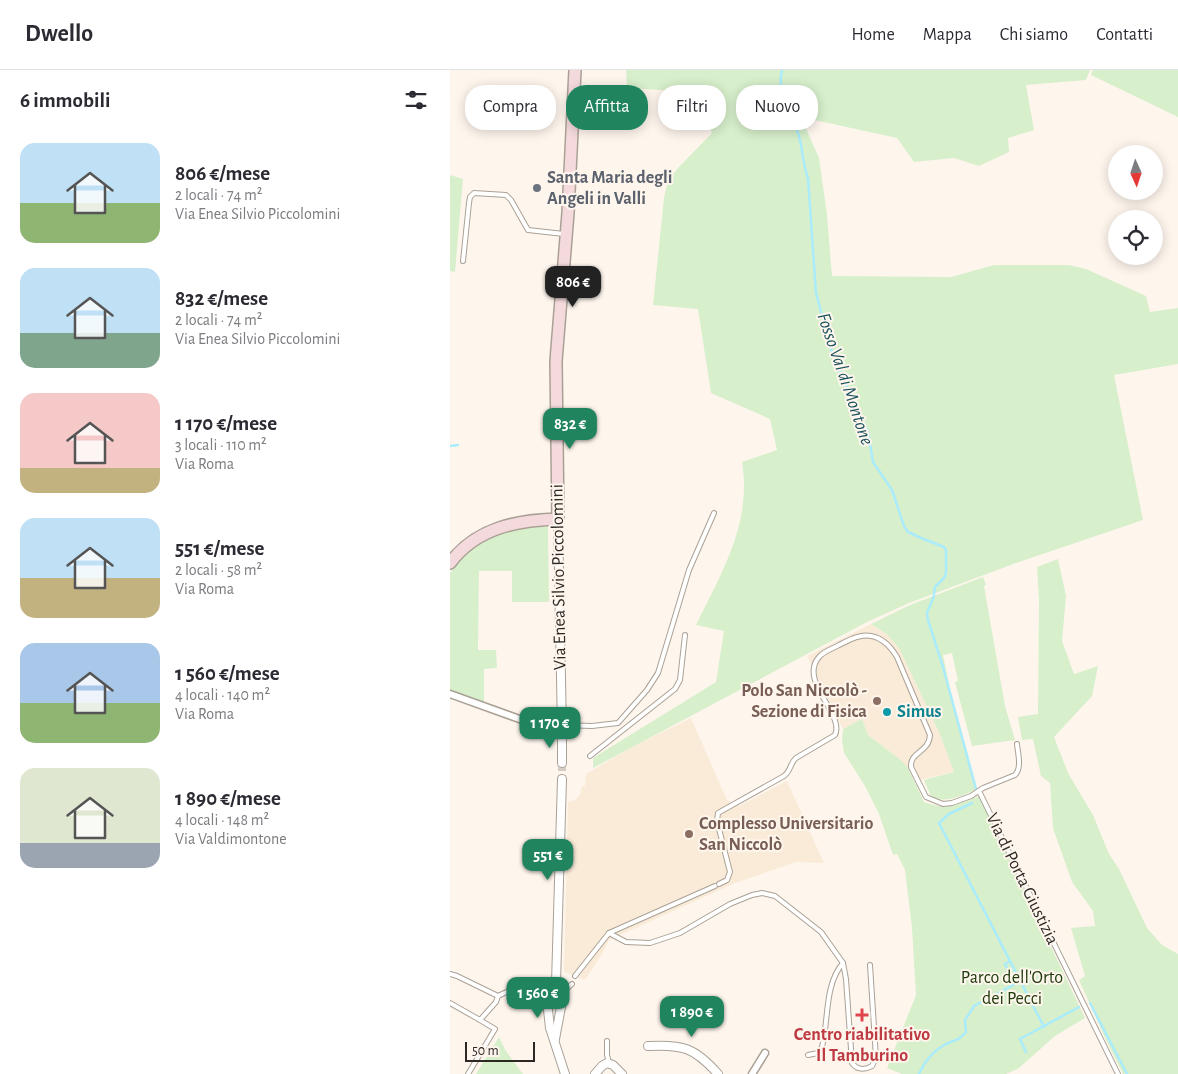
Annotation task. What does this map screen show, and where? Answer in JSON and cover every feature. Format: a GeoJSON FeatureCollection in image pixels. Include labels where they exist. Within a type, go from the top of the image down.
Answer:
{"type":"FeatureCollection","features":[{"type":"Feature","properties":{"kind":"main road","name":"Via Enea Silvio Piccolomini"},"geometry":{"type":"LineString","coordinates":[[574,85],[575,70]]}},
{"type":"Feature","properties":{"kind":"main road","name":"Via Enea Silvio Piccolomini"},"geometry":{"type":"LineString","coordinates":[[558,519],[556,361],[572,130]]}},
{"type":"Feature","properties":{"kind":"main road"},"geometry":{"type":"LineString","coordinates":[[450,563],[466,546],[485,533],[522,522],[558,519]]}},
{"type":"Feature","properties":{"kind":"street","name":"Via Enea Silvio Piccolomini"},"geometry":{"type":"LineString","coordinates":[[558,519],[562,763]]}},
{"type":"Feature","properties":{"kind":"street"},"geometry":{"type":"LineString","coordinates":[[450,694],[525,721]]}},
{"type":"Feature","properties":{"kind":"street"},"geometry":{"type":"LineString","coordinates":[[562,779],[556,983],[546,992],[550,1028],[565,1074]]}},
{"type":"Feature","properties":{"kind":"street"},"geometry":{"type":"LineString","coordinates":[[554,1041],[564,991],[556,983]]}},
{"type":"Feature","properties":{"kind":"street"},"geometry":{"type":"LineString","coordinates":[[648,1046],[671,1046],[692,1051],[702,1057],[718,1074]]}},
{"type":"Feature","properties":{"kind":"street"},"geometry":{"type":"LineString","coordinates":[[752,1074],[765,1053]]}},
{"type":"Feature","properties":{"kind":"street"},"geometry":{"type":"LineString","coordinates":[[595,1074],[603,1065],[609,1063],[622,1074]]}},
{"type":"Feature","properties":{"kind":"lane"},"geometry":{"type":"LineString","coordinates":[[463,261],[468,203],[474,193],[503,194],[508,196],[528,230],[566,234]]}},
{"type":"Feature","properties":{"kind":"lane"},"geometry":{"type":"LineString","coordinates":[[562,730],[618,724],[653,683],[664,660],[691,565],[714,513]]}},
{"type":"Feature","properties":{"kind":"lane"},"geometry":{"type":"LineString","coordinates":[[590,756],[675,689],[680,680],[685,635]]}},
{"type":"Feature","properties":{"kind":"lane","name":"Via di Porta Giustizia"},"geometry":{"type":"LineString","coordinates":[[609,933],[727,880],[730,874],[717,821],[719,812],[784,776],[796,758],[836,733],[837,726],[820,694],[814,674],[818,658],[857,637],[866,635],[880,639],[893,650],[930,735],[926,748],[913,758],[911,767],[926,797],[939,804],[952,803],[1017,773],[1019,765],[1017,744]]}},
{"type":"Feature","properties":{"kind":"lane","name":"Via di Porta Giustizia"},"geometry":{"type":"LineString","coordinates":[[979,792],[1118,1074]]}},
{"type":"Feature","properties":{"kind":"lane"},"geometry":{"type":"LineString","coordinates":[[575,976],[609,933],[631,943],[655,942],[680,932],[743,898],[755,894],[768,893],[781,900],[815,926],[843,963],[846,979],[852,1062],[856,1067],[863,1069],[872,1066],[876,1058],[870,965]]}},
{"type":"Feature","properties":{"kind":"lane"},"geometry":{"type":"LineString","coordinates":[[808,1055],[818,1053],[822,1047],[832,982],[843,963]]}},
{"type":"Feature","properties":{"kind":"lane"},"geometry":{"type":"LineString","coordinates":[[450,974],[498,996]]}},
{"type":"Feature","properties":{"kind":"lane"},"geometry":{"type":"LineString","coordinates":[[480,1020],[496,1002],[498,996],[528,982],[532,990],[546,992],[564,991],[572,984]]}},
{"type":"Feature","properties":{"kind":"lane"},"geometry":{"type":"LineString","coordinates":[[450,1003],[494,1029],[468,1074]]}},
{"type":"Feature","properties":{"kind":"lane"},"geometry":{"type":"LineString","coordinates":[[606,1041],[606,1055],[609,1063]]}},
{"type":"Feature","properties":{"kind":"shaded area","name":"Polo San Niccolò - Sezione di Fisica"},"geometry":{"type":"Polygon","coordinates":[[[871,624],[888,635],[900,650],[939,732],[954,772],[915,781],[902,761],[868,735],[862,719],[843,729],[807,656],[871,624]]]}},
{"type":"Feature","properties":{"kind":"shaded area","name":"Complesso Universitario San Niccolò"},"geometry":{"type":"Polygon","coordinates":[[[691,718],[727,800],[739,806],[787,781],[824,863],[796,862],[735,883],[609,940],[585,980],[564,972],[568,802],[575,800],[580,795],[582,786],[585,786],[586,774],[634,746],[691,718]]]}},
{"type":"Feature","properties":{"kind":"green space"},"geometry":{"type":"Polygon","coordinates":[[[626,70],[1090,70],[1086,80],[1026,85],[1034,130],[1008,138],[1009,152],[979,166],[954,158],[914,162],[897,138],[818,121],[818,85],[736,85],[736,130],[807,130],[819,158],[827,215],[832,276],[951,277],[994,265],[1069,265],[1086,269],[1146,296],[1150,312],[1178,308],[1178,364],[1114,375],[1143,520],[1016,563],[909,603],[867,622],[593,768],[593,758],[716,682],[724,631],[696,625],[725,566],[739,526],[743,506],[742,462],[777,450],[770,419],[711,393],[698,309],[653,305],[664,198],[668,180],[712,133],[711,130],[726,130],[726,85],[658,85],[658,90],[648,89],[648,85],[627,85],[626,70]]]}},
{"type":"Feature","properties":{"kind":"green space"},"geometry":{"type":"Polygon","coordinates":[[[1093,70],[1178,70],[1178,117],[1091,75],[1093,70]]]}},
{"type":"Feature","properties":{"kind":"green space"},"geometry":{"type":"Polygon","coordinates":[[[450,175],[463,179],[455,272],[450,271],[450,175]]]}},
{"type":"Feature","properties":{"kind":"green space"},"geometry":{"type":"Polygon","coordinates":[[[532,526],[548,527],[549,602],[512,602],[512,571],[479,571],[478,650],[496,650],[497,668],[484,669],[484,703],[450,691],[450,573],[463,554],[476,544],[506,531],[532,526]]]}},
{"type":"Feature","properties":{"kind":"green space"},"geometry":{"type":"Polygon","coordinates":[[[1058,559],[1066,596],[1062,641],[1074,674],[1098,666],[1092,696],[1054,737],[1068,773],[1093,815],[1109,854],[1119,869],[1147,928],[1162,945],[1178,954],[1178,1074],[1123,1074],[1106,1040],[1079,980],[1085,976],[1071,928],[1095,926],[1093,911],[1072,882],[1053,828],[1050,783],[1041,776],[1033,739],[1022,740],[1018,717],[1038,714],[1039,600],[1037,567],[1058,559]]]}},
{"type":"Feature","properties":{"kind":"green space"},"geometry":{"type":"Polygon","coordinates":[[[983,577],[986,585],[984,586],[1005,706],[1015,740],[972,746],[955,682],[958,681],[952,653],[943,655],[950,689],[977,789],[954,798],[942,800],[931,796],[924,780],[954,772],[939,732],[900,650],[888,635],[871,624],[910,605],[983,577]]]}},
{"type":"Feature","properties":{"kind":"green space","name":"Parco dell'Orto dei Pecci"},"geometry":{"type":"Polygon","coordinates":[[[862,719],[868,735],[902,761],[908,768],[924,802],[940,806],[952,806],[979,796],[1085,1018],[1055,1036],[1019,1068],[1006,1074],[902,1074],[887,1068],[916,995],[912,928],[905,870],[897,854],[893,855],[879,814],[865,786],[844,753],[843,729],[862,719]]]}},
{"type":"Feature","properties":{"kind":"green space"},"geometry":{"type":"Polygon","coordinates":[[[499,1037],[506,1051],[523,1074],[476,1074],[499,1037]]]}},
{"type":"Feature","properties":{"kind":"waterway","name":"Fosso Val di Montone"},"geometry":{"type":"LineString","coordinates":[[782,70],[781,86],[785,102],[798,133],[808,178],[816,293],[834,359],[868,432],[873,462],[892,490],[904,526],[908,532],[944,547],[946,550],[946,573],[944,578],[935,587],[934,594]]}},
{"type":"Feature","properties":{"kind":"waterway"},"geometry":{"type":"LineString","coordinates":[[450,446],[458,445]]}},
{"type":"Feature","properties":{"kind":"waterway","name":"Fosso Val di Montone"},"geometry":{"type":"LineString","coordinates":[[934,596],[927,613],[928,620],[943,667],[976,789]]}},
{"type":"Feature","properties":{"kind":"waterway","name":"Fosso Val di Montone"},"geometry":{"type":"LineString","coordinates":[[972,803],[949,814],[939,823],[1044,1027]]}},
{"type":"Feature","properties":{"kind":"waterway"},"geometry":{"type":"LineString","coordinates":[[919,1074],[934,1053],[966,1032],[965,1020],[974,1006],[1015,984],[1005,964],[1010,961]]}},
{"type":"Feature","properties":{"kind":"waterway"},"geometry":{"type":"LineString","coordinates":[[1090,1003],[1127,1074]]}},
{"type":"Feature","properties":{"kind":"waterway","name":"Fosso Val di Montone"},"geometry":{"type":"LineString","coordinates":[[1026,1052],[1020,1039],[1079,1007]]}},
{"type":"Feature","properties":{"kind":"tunnel"},"geometry":{"type":"LineString","coordinates":[[562,763],[562,779]]}},
{"type":"Feature","properties":{"kind":"place","name":"Santa Maria degli Angeli in Valli"},"geometry":{"type":"Point","coordinates":[537,188]}},
{"type":"Feature","properties":{"kind":"place","name":"Polo San Niccolò - Sezione di Fisica"},"geometry":{"type":"Point","coordinates":[877,701]}},
{"type":"Feature","properties":{"kind":"place","name":"Simus"},"geometry":{"type":"Point","coordinates":[887,712]}},
{"type":"Feature","properties":{"kind":"place","name":"Complesso Universitario San Niccolò"},"geometry":{"type":"Point","coordinates":[689,834]}},
{"type":"Feature","properties":{"kind":"place","name":"Centro riabilitativo Il Tamburino"},"geometry":{"type":"Point","coordinates":[862,1015]}}]}
